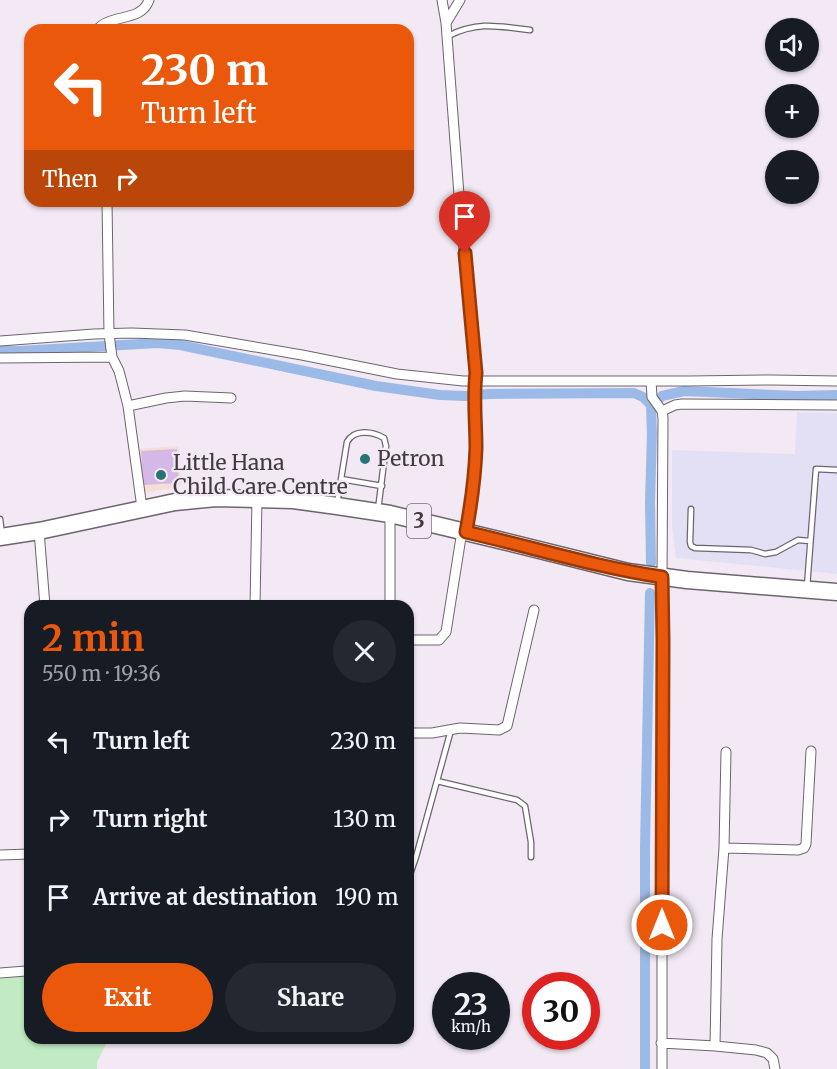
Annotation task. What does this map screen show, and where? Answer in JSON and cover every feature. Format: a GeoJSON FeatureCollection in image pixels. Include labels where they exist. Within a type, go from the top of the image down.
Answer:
{"type":"FeatureCollection","features":[{"type":"Feature","properties":{"kind":"highway","name":"3"},"geometry":{"type":"LineString","coordinates":[[1,537],[176,502],[216,498],[293,500],[384,513],[628,572],[837,592]]}},
{"type":"Feature","properties":{"kind":"street"},"geometry":{"type":"LineString","coordinates":[[104,24],[142,11],[149,0]]}},
{"type":"Feature","properties":{"kind":"street"},"geometry":{"type":"LineString","coordinates":[[414,640],[439,640],[446,632],[471,501],[476,448],[474,384],[476,373],[460,208],[446,23],[442,0]]}},
{"type":"Feature","properties":{"kind":"street"},"geometry":{"type":"LineString","coordinates":[[446,23],[460,0]]}},
{"type":"Feature","properties":{"kind":"street"},"geometry":{"type":"LineString","coordinates":[[107,207],[109,337],[112,356],[119,371],[128,406],[142,508]]}},
{"type":"Feature","properties":{"kind":"street"},"geometry":{"type":"LineString","coordinates":[[0,341],[109,337],[132,333],[186,335],[397,374],[474,384],[837,381]]}},
{"type":"Feature","properties":{"kind":"street"},"geometry":{"type":"LineString","coordinates":[[0,358],[112,356]]}},
{"type":"Feature","properties":{"kind":"street"},"geometry":{"type":"LineString","coordinates":[[651,383],[652,397],[662,411],[663,418],[662,1069]]}},
{"type":"Feature","properties":{"kind":"street"},"geometry":{"type":"LineString","coordinates":[[128,406],[185,396],[231,398]]}},
{"type":"Feature","properties":{"kind":"street"},"geometry":{"type":"LineString","coordinates":[[662,411],[675,405],[695,404],[837,405]]}},
{"type":"Feature","properties":{"kind":"street"},"geometry":{"type":"LineString","coordinates":[[255,600],[257,498]]}},
{"type":"Feature","properties":{"kind":"street"},"geometry":{"type":"LineString","coordinates":[[384,513],[390,600]]}},
{"type":"Feature","properties":{"kind":"street"},"geometry":{"type":"LineString","coordinates":[[39,531],[45,600]]}},
{"type":"Feature","properties":{"kind":"street"},"geometry":{"type":"LineString","coordinates":[[414,733],[469,728],[498,730],[507,726],[534,610]]}},
{"type":"Feature","properties":{"kind":"street"},"geometry":{"type":"LineString","coordinates":[[715,1046],[717,939],[724,848],[726,752]]}},
{"type":"Feature","properties":{"kind":"street"},"geometry":{"type":"LineString","coordinates":[[724,848],[798,850],[804,848],[811,752]]}},
{"type":"Feature","properties":{"kind":"street"},"geometry":{"type":"LineString","coordinates":[[0,855],[24,854]]}},
{"type":"Feature","properties":{"kind":"street"},"geometry":{"type":"LineString","coordinates":[[0,974],[24,970]]}},
{"type":"Feature","properties":{"kind":"street"},"geometry":{"type":"LineString","coordinates":[[661,1044],[756,1050],[766,1053],[773,1059],[775,1069]]}},
{"type":"Feature","properties":{"kind":"lane"},"geometry":{"type":"LineString","coordinates":[[447,36],[474,26],[530,30]]}},
{"type":"Feature","properties":{"kind":"lane"},"geometry":{"type":"LineString","coordinates":[[337,506],[347,442],[351,435],[358,432],[384,438],[386,446],[382,486],[384,513]]}},
{"type":"Feature","properties":{"kind":"lane"},"geometry":{"type":"LineString","coordinates":[[806,590],[816,469],[837,470]]}},
{"type":"Feature","properties":{"kind":"lane"},"geometry":{"type":"LineString","coordinates":[[341,479],[382,486]]}},
{"type":"Feature","properties":{"kind":"lane"},"geometry":{"type":"LineString","coordinates":[[691,509],[690,542],[695,548],[751,550],[765,554],[776,552],[798,540],[810,540]]}},
{"type":"Feature","properties":{"kind":"lane"},"geometry":{"type":"LineString","coordinates":[[0,519],[1,537]]}},
{"type":"Feature","properties":{"kind":"lane"},"geometry":{"type":"LineString","coordinates":[[414,865],[451,729]]}},
{"type":"Feature","properties":{"kind":"lane"},"geometry":{"type":"LineString","coordinates":[[437,781],[517,800],[525,806],[531,857]]}},
{"type":"Feature","properties":{"kind":"shaded area"},"geometry":{"type":"Polygon","coordinates":[[[797,412],[837,413],[837,574],[676,558],[672,526],[672,450],[795,454],[797,412]]]}},
{"type":"Feature","properties":{"kind":"shaded area"},"geometry":{"type":"Polygon","coordinates":[[[179,446],[181,486],[143,493],[138,449],[179,446]]]}},
{"type":"Feature","properties":{"kind":"green space"},"geometry":{"type":"Polygon","coordinates":[[[24,977],[24,1044],[106,1044],[97,1062],[97,1069],[0,1069],[0,979],[24,977]]]}},
{"type":"Feature","properties":{"kind":"building"},"geometry":{"type":"Polygon","coordinates":[[[177,449],[179,483],[143,485],[141,451],[177,449]]]}},
{"type":"Feature","properties":{"kind":"waterway"},"geometry":{"type":"LineString","coordinates":[[0,351],[157,343],[180,345],[376,386],[440,395],[634,393],[643,397],[651,405],[652,437]]}},
{"type":"Feature","properties":{"kind":"waterway"},"geometry":{"type":"LineString","coordinates":[[657,401],[662,396],[684,391],[797,396],[837,395]]}},
{"type":"Feature","properties":{"kind":"waterway"},"geometry":{"type":"LineString","coordinates":[[651,563],[652,432]]}},
{"type":"Feature","properties":{"kind":"waterway"},"geometry":{"type":"LineString","coordinates":[[645,1069],[645,846],[650,593]]}},
{"type":"Feature","properties":{"kind":"place","name":"Petron"},"geometry":{"type":"Point","coordinates":[365,459]}},
{"type":"Feature","properties":{"kind":"place","name":"Little Hana Child Care Centre"},"geometry":{"type":"Point","coordinates":[161,475]}},
{"type":"Feature","properties":{"kind":"route"},"geometry":{"type":"LineString","coordinates":[[465,253],[476,373],[474,384],[475,468],[466,532],[595,565],[662,577],[662,925]]}}]}
